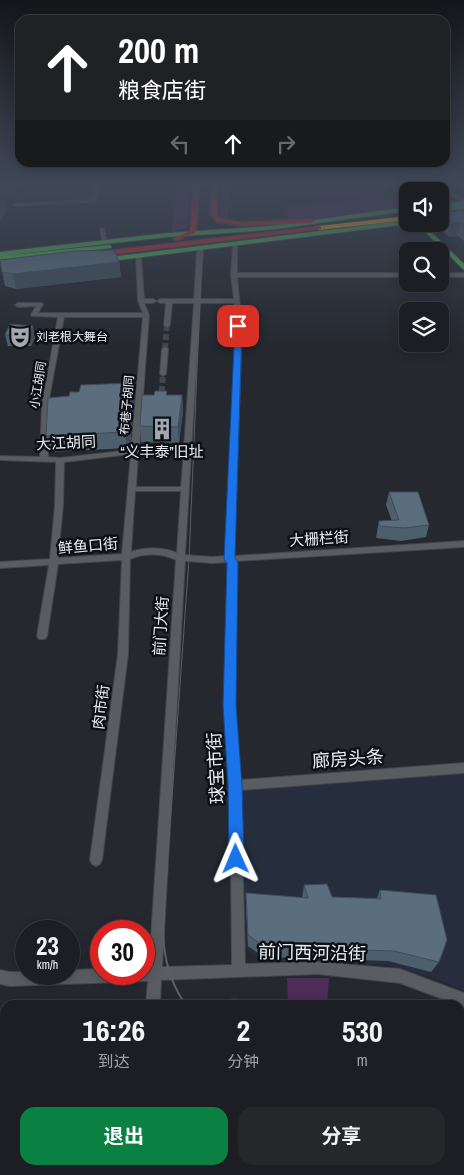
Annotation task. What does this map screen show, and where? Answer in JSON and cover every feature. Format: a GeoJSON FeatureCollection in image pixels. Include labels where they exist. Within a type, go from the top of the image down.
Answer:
{"type":"FeatureCollection","features":[{"type":"Feature","properties":{"kind":"main road"},"geometry":{"type":"LineString","coordinates":[[0,258],[162,238]]}},
{"type":"Feature","properties":{"kind":"main road"},"geometry":{"type":"LineString","coordinates":[[0,254],[188,238]]}},
{"type":"Feature","properties":{"kind":"main road"},"geometry":{"type":"LineString","coordinates":[[0,266],[19,266],[61,261],[236,238]]}},
{"type":"Feature","properties":{"kind":"main road"},"geometry":{"type":"LineString","coordinates":[[93,261],[200,250],[273,238]]}},
{"type":"Feature","properties":{"kind":"main road"},"geometry":{"type":"LineString","coordinates":[[434,238],[464,268]]}},
{"type":"Feature","properties":{"kind":"main road"},"geometry":{"type":"LineString","coordinates":[[154,255],[210,242]]}},
{"type":"Feature","properties":{"kind":"main road"},"geometry":{"type":"LineString","coordinates":[[0,266],[61,261]]}},
{"type":"Feature","properties":{"kind":"street"},"geometry":{"type":"LineString","coordinates":[[106,238],[109,245]]}},
{"type":"Feature","properties":{"kind":"street","name":"球宝市街"},"geometry":{"type":"LineString","coordinates":[[235,245],[234,275],[237,301],[238,371],[234,413],[230,705],[235,785],[239,971]]}},
{"type":"Feature","properties":{"kind":"street","name":"前门大街"},"geometry":{"type":"LineString","coordinates":[[155,957],[178,557],[200,250]]}},
{"type":"Feature","properties":{"kind":"street","name":"布巷子胡同"},"geometry":{"type":"LineString","coordinates":[[126,557],[146,315],[141,301],[139,256]]}},
{"type":"Feature","properties":{"kind":"street"},"geometry":{"type":"LineString","coordinates":[[234,275],[399,275]]}},
{"type":"Feature","properties":{"kind":"street"},"geometry":{"type":"LineString","coordinates":[[449,275],[464,275]]}},
{"type":"Feature","properties":{"kind":"street"},"geometry":{"type":"LineString","coordinates":[[141,301],[153,301]]}},
{"type":"Feature","properties":{"kind":"street"},"geometry":{"type":"LineString","coordinates":[[160,301],[237,301]]}},
{"type":"Feature","properties":{"kind":"street"},"geometry":{"type":"LineString","coordinates":[[167,325],[169,301]]}},
{"type":"Feature","properties":{"kind":"street"},"geometry":{"type":"LineString","coordinates":[[18,305],[40,304],[34,315],[146,315]]}},
{"type":"Feature","properties":{"kind":"street","name":"小江胡同"},"geometry":{"type":"LineString","coordinates":[[44,460],[45,405],[61,315]]}},
{"type":"Feature","properties":{"kind":"street"},"geometry":{"type":"LineString","coordinates":[[163,374],[165,349]]}},
{"type":"Feature","properties":{"kind":"street","name":"大江胡同"},"geometry":{"type":"LineString","coordinates":[[0,458],[60,460],[134,452],[158,446],[186,450]]}},
{"type":"Feature","properties":{"kind":"street"},"geometry":{"type":"LineString","coordinates":[[42,636],[55,563],[61,504],[60,460]]}},
{"type":"Feature","properties":{"kind":"street"},"geometry":{"type":"LineString","coordinates":[[131,489],[183,490]]}},
{"type":"Feature","properties":{"kind":"street","name":"大栅栏街"},"geometry":{"type":"LineString","coordinates":[[178,557],[231,561],[464,544]]}},
{"type":"Feature","properties":{"kind":"street","name":"鲜鱼口街"},"geometry":{"type":"LineString","coordinates":[[0,565],[126,557],[139,552],[168,552],[178,557]]}},
{"type":"Feature","properties":{"kind":"street","name":"肉市街"},"geometry":{"type":"LineString","coordinates":[[96,860],[123,654],[126,557]]}},
{"type":"Feature","properties":{"kind":"street","name":"廊房头条"},"geometry":{"type":"LineString","coordinates":[[235,785],[464,768]]}},
{"type":"Feature","properties":{"kind":"street","name":"前门西河沿街"},"geometry":{"type":"LineString","coordinates":[[155,974],[318,968],[400,976],[464,1000]]}},
{"type":"Feature","properties":{"kind":"street","name":"前门西河沿街"},"geometry":{"type":"LineString","coordinates":[[0,977],[10,980],[90,977]]}},
{"type":"Feature","properties":{"kind":"street","name":"前门大街"},"geometry":{"type":"LineString","coordinates":[[153,1000],[154,985]]}},
{"type":"Feature","properties":{"kind":"shaded area"},"geometry":{"type":"Polygon","coordinates":[[[464,771],[464,991],[431,977],[388,965],[261,960],[244,947],[237,788],[464,771]]]}},
{"type":"Feature","properties":{"kind":"shaded area"},"geometry":{"type":"Polygon","coordinates":[[[287,978],[329,978],[327,1000],[288,1000],[287,978]]]}},
{"type":"Feature","properties":{"kind":"building"},"geometry":{"type":"Polygon","coordinates":[[[114,250],[119,262],[13,274],[2,272],[0,261],[75,251],[114,250]]]}},
{"type":"Feature","properties":{"kind":"building"},"geometry":{"type":"Polygon","coordinates":[[[10,324],[33,326],[28,334],[5,335],[10,324]]]}},
{"type":"Feature","properties":{"kind":"building"},"geometry":{"type":"Polygon","coordinates":[[[132,383],[127,429],[125,432],[46,436],[48,398],[69,396],[70,392],[79,392],[81,385],[132,383]]]}},
{"type":"Feature","properties":{"kind":"building"},"geometry":{"type":"Polygon","coordinates":[[[155,391],[167,391],[166,395],[182,395],[178,427],[140,426],[142,395],[154,395],[155,391]]]}},
{"type":"Feature","properties":{"kind":"building"},"geometry":{"type":"Polygon","coordinates":[[[389,492],[418,492],[429,525],[404,528],[379,526],[379,521],[399,520],[389,492]]]}},
{"type":"Feature","properties":{"kind":"building"},"geometry":{"type":"Polygon","coordinates":[[[327,884],[332,897],[381,899],[380,890],[436,895],[447,940],[439,962],[394,951],[265,947],[248,935],[246,893],[308,898],[304,885],[327,884]]]}},
{"type":"Feature","properties":{"kind":"tunnel"},"geometry":{"type":"LineString","coordinates":[[165,349],[167,325]]}},
{"type":"Feature","properties":{"kind":"tunnel"},"geometry":{"type":"LineString","coordinates":[[161,401],[163,374]]}},
{"type":"Feature","properties":{"kind":"tram line"},"geometry":{"type":"LineString","coordinates":[[167,867],[189,559],[202,253]]}},
{"type":"Feature","properties":{"kind":"tram line"},"geometry":{"type":"LineString","coordinates":[[167,866],[163,920],[165,955],[169,972],[183,1000]]}},
{"type":"Feature","properties":{"kind":"traffic: fast"},"geometry":{"type":"LineString","coordinates":[[0,254],[142,238]]}},
{"type":"Feature","properties":{"kind":"traffic: fast"},"geometry":{"type":"LineString","coordinates":[[103,260],[281,238]]}},
{"type":"Feature","properties":{"kind":"traffic: fast"},"geometry":{"type":"LineString","coordinates":[[434,238],[464,268]]}},
{"type":"Feature","properties":{"kind":"traffic: fast"},"geometry":{"type":"LineString","coordinates":[[0,258],[109,247]]}},
{"type":"Feature","properties":{"kind":"traffic: jam"},"geometry":{"type":"LineString","coordinates":[[98,254],[235,238]]}},
{"type":"Feature","properties":{"kind":"place","name":"刘老根大舞台"},"geometry":{"type":"Point","coordinates":[20,337]}},
{"type":"Feature","properties":{"kind":"place","name":"“义丰泰”旧址"},"geometry":{"type":"Point","coordinates":[162,429]}},
{"type":"Feature","properties":{"kind":"route"},"geometry":{"type":"LineString","coordinates":[[236,859],[235,785],[230,705],[233,563],[230,559],[238,326]]}}]}
